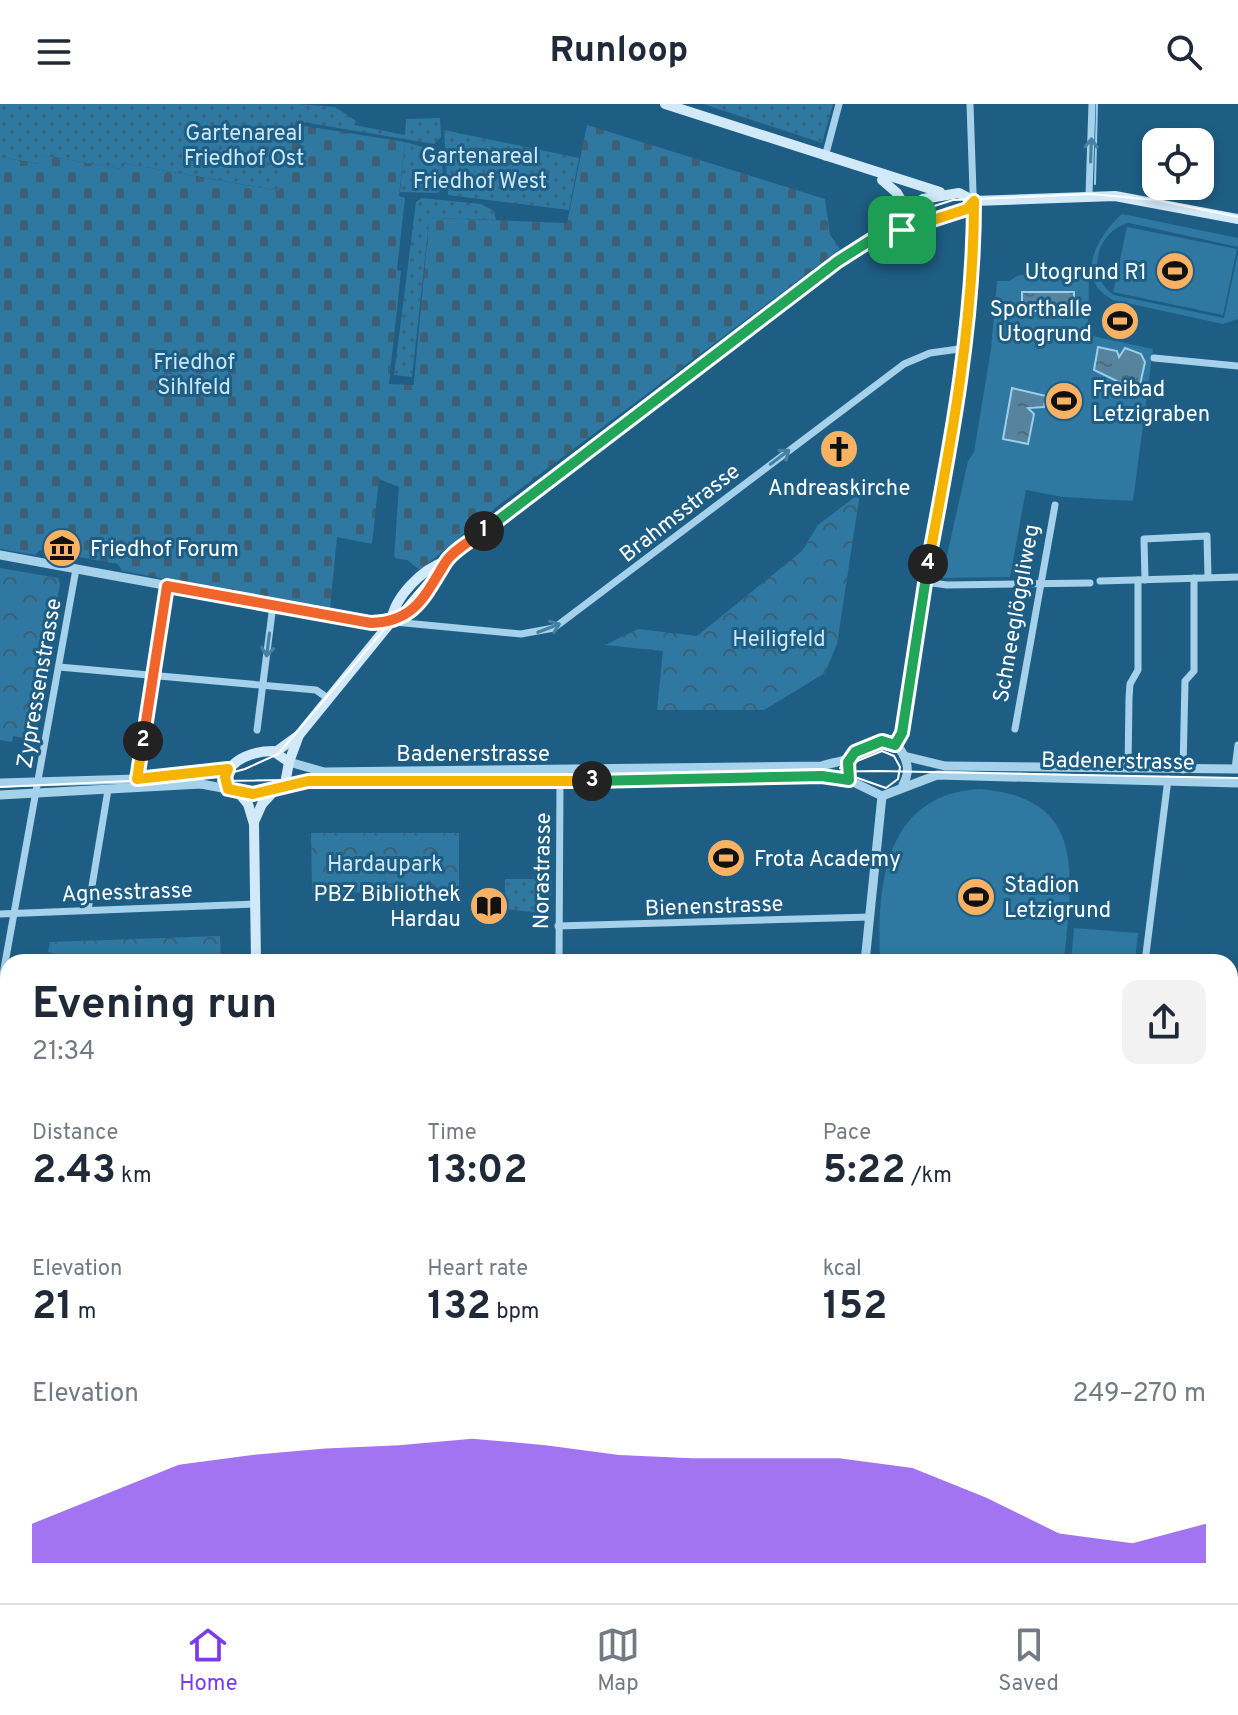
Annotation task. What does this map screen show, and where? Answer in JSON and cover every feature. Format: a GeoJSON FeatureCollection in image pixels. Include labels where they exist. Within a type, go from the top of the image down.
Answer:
{"type":"FeatureCollection","features":[{"type":"Feature","properties":{"kind":"main road"},"geometry":{"type":"LineString","coordinates":[[665,104],[874,174],[946,194]]}},
{"type":"Feature","properties":{"kind":"main road"},"geometry":{"type":"LineString","coordinates":[[874,174],[894,189],[918,222]]}},
{"type":"Feature","properties":{"kind":"main road"},"geometry":{"type":"LineString","coordinates":[[256,954],[254,824],[248,804],[225,777],[228,769],[251,754],[277,751],[299,735],[391,622],[397,604],[433,565],[446,561],[838,261],[882,233],[907,209],[923,199],[959,193],[974,201],[1089,195],[1140,198],[1238,219]]}},
{"type":"Feature","properties":{"kind":"main road"},"geometry":{"type":"LineString","coordinates":[[882,233],[967,209],[974,201]]}},
{"type":"Feature","properties":{"kind":"main road"},"geometry":{"type":"LineString","coordinates":[[254,824],[262,804],[285,784],[299,735]]}},
{"type":"Feature","properties":{"kind":"main road"},"geometry":{"type":"LineString","coordinates":[[277,751],[289,762]]}},
{"type":"Feature","properties":{"kind":"main road"},"geometry":{"type":"LineString","coordinates":[[234,791],[274,791]]}},
{"type":"Feature","properties":{"kind":"street"},"geometry":{"type":"LineString","coordinates":[[825,157],[839,104]]}},
{"type":"Feature","properties":{"kind":"street"},"geometry":{"type":"LineString","coordinates":[[903,785],[908,771],[904,756],[895,745],[902,733],[966,348],[974,201],[970,104]]}},
{"type":"Feature","properties":{"kind":"street"},"geometry":{"type":"LineString","coordinates":[[1089,195],[1092,104]]}},
{"type":"Feature","properties":{"kind":"street","name":"Brahmsstrasse"},"geometry":{"type":"LineString","coordinates":[[391,622],[531,634],[560,625],[904,364],[930,353],[966,348]]}},
{"type":"Feature","properties":{"kind":"street"},"geometry":{"type":"LineString","coordinates":[[1154,358],[1238,366]]}},
{"type":"Feature","properties":{"kind":"street","name":"Schneeglöggliweg"},"geometry":{"type":"LineString","coordinates":[[1015,729],[1055,505]]}},
{"type":"Feature","properties":{"kind":"street"},"geometry":{"type":"LineString","coordinates":[[1128,769],[1130,684],[1138,670],[1144,539],[1207,536],[1208,577]]}},
{"type":"Feature","properties":{"kind":"street"},"geometry":{"type":"LineString","coordinates":[[0,555],[371,623],[391,622]]}},
{"type":"Feature","properties":{"kind":"street","name":"Zypressenstrasse"},"geometry":{"type":"LineString","coordinates":[[6,954],[76,569]]}},
{"type":"Feature","properties":{"kind":"street"},"geometry":{"type":"LineString","coordinates":[[1100,581],[1238,577]]}},
{"type":"Feature","properties":{"kind":"street"},"geometry":{"type":"LineString","coordinates":[[1183,770],[1185,681],[1194,671],[1194,578]]}},
{"type":"Feature","properties":{"kind":"street"},"geometry":{"type":"LineString","coordinates":[[925,582],[1090,583]]}},
{"type":"Feature","properties":{"kind":"street"},"geometry":{"type":"LineString","coordinates":[[137,779],[167,586]]}},
{"type":"Feature","properties":{"kind":"street"},"geometry":{"type":"LineString","coordinates":[[257,730],[273,605]]}},
{"type":"Feature","properties":{"kind":"street"},"geometry":{"type":"LineString","coordinates":[[59,667],[316,690],[329,699]]}},
{"type":"Feature","properties":{"kind":"street","name":"Badenerstrasse"},"geometry":{"type":"LineString","coordinates":[[289,762],[324,772],[822,766],[849,759],[876,742],[895,745]]}},
{"type":"Feature","properties":{"kind":"street"},"geometry":{"type":"LineString","coordinates":[[1236,769],[1238,745]]}},
{"type":"Feature","properties":{"kind":"street","name":"Badenerstrasse"},"geometry":{"type":"LineString","coordinates":[[904,756],[945,766],[1236,769]]}},
{"type":"Feature","properties":{"kind":"street"},"geometry":{"type":"LineString","coordinates":[[849,759],[849,780]]}},
{"type":"Feature","properties":{"kind":"street"},"geometry":{"type":"LineString","coordinates":[[0,783],[137,779],[228,769]]}},
{"type":"Feature","properties":{"kind":"street","name":"Badenerstrasse"},"geometry":{"type":"LineString","coordinates":[[285,784],[822,776],[849,780],[882,796],[894,794],[903,785],[937,775],[1238,783]]}},
{"type":"Feature","properties":{"kind":"street"},"geometry":{"type":"LineString","coordinates":[[1146,954],[1168,779]]}},
{"type":"Feature","properties":{"kind":"street","name":"Norastrasse"},"geometry":{"type":"LineString","coordinates":[[559,954],[560,781]]}},
{"type":"Feature","properties":{"kind":"street"},"geometry":{"type":"LineString","coordinates":[[0,795],[201,784],[234,791]]}},
{"type":"Feature","properties":{"kind":"street"},"geometry":{"type":"LineString","coordinates":[[88,910],[108,790]]}},
{"type":"Feature","properties":{"kind":"street"},"geometry":{"type":"LineString","coordinates":[[866,954],[882,796]]}},
{"type":"Feature","properties":{"kind":"street","name":"Agnesstrasse"},"geometry":{"type":"LineString","coordinates":[[0,914],[256,904]]}},
{"type":"Feature","properties":{"kind":"street","name":"Bienenstrasse"},"geometry":{"type":"LineString","coordinates":[[558,926],[870,917]]}},
{"type":"Feature","properties":{"kind":"green space","name":"Gartenareal Friedhof Ost"},"geometry":{"type":"Polygon","coordinates":[[[0,104],[299,104],[335,107],[356,121],[355,125],[405,135],[406,119],[440,118],[441,137],[434,144],[296,121],[294,132],[287,132],[280,191],[122,163],[121,169],[42,155],[40,164],[0,157],[0,104]]]}},
{"type":"Feature","properties":{"kind":"green space"},"geometry":{"type":"Polygon","coordinates":[[[703,104],[833,104],[822,143],[703,104]]]}},
{"type":"Feature","properties":{"kind":"green space","name":"Friedhof Sihlfeld"},"geometry":{"type":"Polygon","coordinates":[[[587,125],[825,199],[830,235],[840,249],[500,504],[420,570],[407,560],[394,558],[399,487],[379,479],[372,544],[337,537],[330,609],[122,571],[118,564],[40,550],[35,555],[0,549],[0,157],[39,164],[42,155],[121,169],[122,163],[279,191],[287,131],[298,133],[305,126],[405,142],[399,196],[405,198],[397,270],[401,271],[389,384],[414,385],[429,222],[434,218],[567,223],[587,125]]]}},
{"type":"Feature","properties":{"kind":"green space","name":"Gartenareal Friedhof West"},"geometry":{"type":"Polygon","coordinates":[[[444,130],[579,158],[569,210],[448,195],[444,130]]]}},
{"type":"Feature","properties":{"kind":"green space","name":"Gartenareal Friedhof West"},"geometry":{"type":"Polygon","coordinates":[[[405,142],[442,152],[443,189],[437,193],[400,192],[405,142]]]}},
{"type":"Feature","properties":{"kind":"green space","name":"Gartenareal Friedhof West"},"geometry":{"type":"Polygon","coordinates":[[[422,198],[481,204],[494,211],[496,220],[434,218],[429,222],[412,377],[394,375],[416,202],[422,198]]]}},
{"type":"Feature","properties":{"kind":"green space"},"geometry":{"type":"Polygon","coordinates":[[[1122,214],[1238,238],[1238,247],[1129,223],[1109,235],[1098,254],[1099,277],[1105,287],[1114,295],[1224,318],[1238,253],[1238,319],[1223,324],[1113,300],[1101,291],[1094,281],[1093,257],[1105,233],[1122,214]]]}},
{"type":"Feature","properties":{"kind":"green space","name":"Utogrund R1"},"geometry":{"type":"Polygon","coordinates":[[[1127,227],[1237,249],[1223,315],[1113,292],[1127,227]]]}},
{"type":"Feature","properties":{"kind":"green space","name":"Freibad Letzigraben"},"geometry":{"type":"Polygon","coordinates":[[[1019,275],[1089,275],[1088,335],[1153,349],[1133,501],[1063,497],[1026,490],[1010,577],[942,578],[968,461],[974,452],[991,349],[997,281],[1009,281],[1019,275]]]}},
{"type":"Feature","properties":{"kind":"green space","name":"Heiligfeld"},"geometry":{"type":"Polygon","coordinates":[[[860,493],[837,644],[825,673],[764,710],[657,710],[663,651],[605,645],[638,629],[697,636],[802,551],[818,525],[860,493]]]}},
{"type":"Feature","properties":{"kind":"green space"},"geometry":{"type":"Polygon","coordinates":[[[0,568],[58,578],[60,584],[31,739],[13,736],[12,742],[0,740],[0,568]]]}},
{"type":"Feature","properties":{"kind":"green space","name":"Stadion Letzigrund"},"geometry":{"type":"Polygon","coordinates":[[[980,789],[1015,796],[1041,808],[1057,826],[1066,847],[1070,873],[1065,954],[880,954],[881,903],[893,848],[905,826],[923,807],[948,795],[980,789]]]}},
{"type":"Feature","properties":{"kind":"green space","name":"Hardaupark"},"geometry":{"type":"Polygon","coordinates":[[[311,833],[459,833],[459,891],[312,893],[311,833]]]}},
{"type":"Feature","properties":{"kind":"green space"},"geometry":{"type":"Polygon","coordinates":[[[505,879],[552,879],[550,914],[505,909],[505,879]]]}},
{"type":"Feature","properties":{"kind":"green space"},"geometry":{"type":"Polygon","coordinates":[[[1074,928],[1138,933],[1136,954],[1072,954],[1074,928]]]}},
{"type":"Feature","properties":{"kind":"green space"},"geometry":{"type":"Polygon","coordinates":[[[220,936],[221,954],[55,954],[48,952],[50,942],[220,936]]]}},
{"type":"Feature","properties":{"kind":"water"},"geometry":{"type":"Polygon","coordinates":[[[1022,292],[1074,292],[1074,311],[1022,311],[1022,292]]]}},
{"type":"Feature","properties":{"kind":"water"},"geometry":{"type":"Polygon","coordinates":[[[1098,347],[1117,351],[1119,357],[1125,348],[1141,354],[1145,362],[1140,385],[1127,386],[1094,370],[1098,347]]]}},
{"type":"Feature","properties":{"kind":"water"},"geometry":{"type":"Polygon","coordinates":[[[1012,388],[1046,396],[1044,407],[1028,408],[1034,414],[1028,444],[1003,439],[1012,388]]]}},
{"type":"Feature","properties":{"kind":"waterway"},"geometry":{"type":"LineString","coordinates":[[1095,184],[1097,104]]}},
{"type":"Feature","properties":{"kind":"tram line"},"geometry":{"type":"LineString","coordinates":[[0,787],[215,777],[245,769],[278,754],[440,564],[833,263],[909,214],[953,200],[1091,194],[1156,200],[1238,217]]}},
{"type":"Feature","properties":{"kind":"tram line"},"geometry":{"type":"LineString","coordinates":[[840,768],[882,751],[894,756],[900,767],[898,779],[886,788],[849,775]]}},
{"type":"Feature","properties":{"kind":"tram line"},"geometry":{"type":"LineString","coordinates":[[218,781],[878,771],[1238,778]]}},
{"type":"Feature","properties":{"kind":"place","name":"Utogrund R1"},"geometry":{"type":"Point","coordinates":[1175,271]}},
{"type":"Feature","properties":{"kind":"place","name":"Sporthalle Utogrund"},"geometry":{"type":"Point","coordinates":[1120,321]}},
{"type":"Feature","properties":{"kind":"place","name":"Freibad Letzigraben"},"geometry":{"type":"Point","coordinates":[1064,401]}},
{"type":"Feature","properties":{"kind":"place","name":"Andreaskirche"},"geometry":{"type":"Point","coordinates":[839,449]}},
{"type":"Feature","properties":{"kind":"place","name":"Friedhof Forum"},"geometry":{"type":"Point","coordinates":[62,548]}},
{"type":"Feature","properties":{"kind":"place","name":"Frota Academy"},"geometry":{"type":"Point","coordinates":[726,858]}},
{"type":"Feature","properties":{"kind":"place","name":"Stadion Letzigrund"},"geometry":{"type":"Point","coordinates":[976,897]}},
{"type":"Feature","properties":{"kind":"place","name":"PBZ Bibliothek Hardau"},"geometry":{"type":"Point","coordinates":[489,906]}},
{"type":"Feature","properties":{"kind":"route"},"geometry":{"type":"LineString","coordinates":[[974,201],[972,274],[962,382],[923,592],[902,733],[895,745],[882,741],[855,752],[848,762],[849,780],[822,776],[580,782],[308,781],[285,784],[274,791],[245,794],[228,789],[225,777],[228,769],[214,773],[137,779],[167,586],[371,623],[391,622],[406,616],[441,573],[446,561],[838,261],[882,233],[902,230],[918,222],[967,209],[974,201]]}}]}
